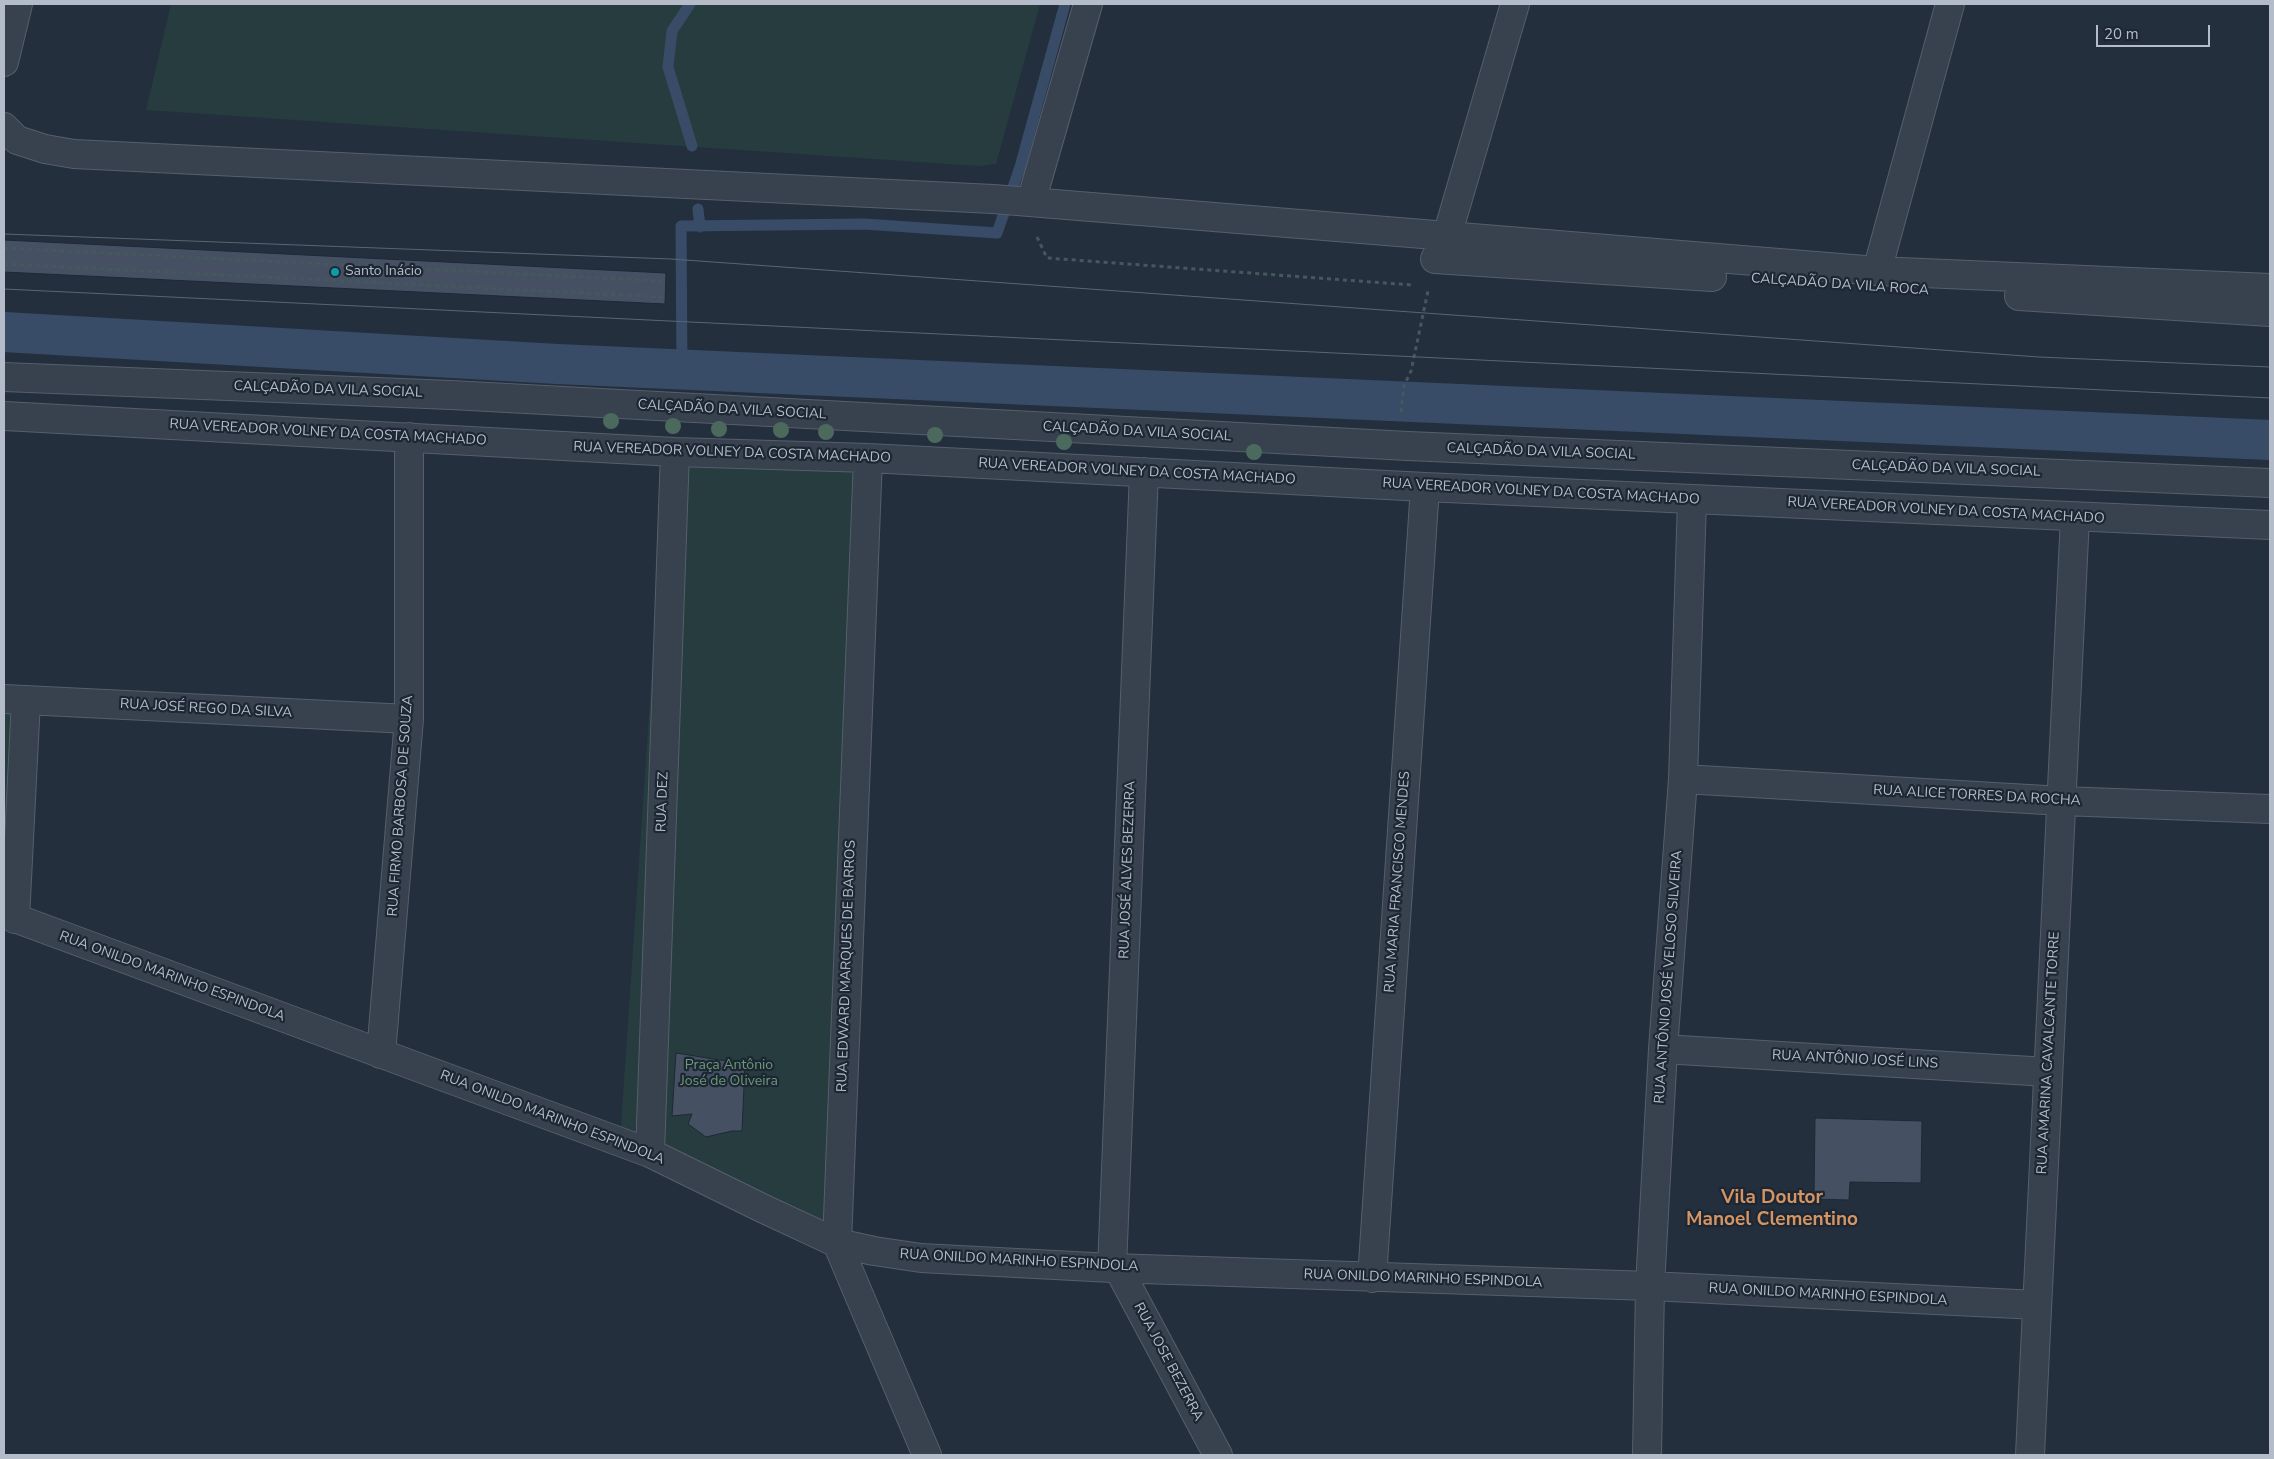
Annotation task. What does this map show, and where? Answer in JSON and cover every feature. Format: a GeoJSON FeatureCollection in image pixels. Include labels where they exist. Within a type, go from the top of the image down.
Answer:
{"type":"FeatureCollection","features":[{"type":"Feature","properties":{"kind":"street"},"geometry":{"type":"LineString","coordinates":[[4,62],[18,4]]}},
{"type":"Feature","properties":{"kind":"street"},"geometry":{"type":"LineString","coordinates":[[1014,201],[1088,4]]}},
{"type":"Feature","properties":{"kind":"street"},"geometry":{"type":"LineString","coordinates":[[1447,236],[1515,4]]}},
{"type":"Feature","properties":{"kind":"street"},"geometry":{"type":"LineString","coordinates":[[1877,271],[1950,4]]}},
{"type":"Feature","properties":{"kind":"street"},"geometry":{"type":"LineString","coordinates":[[4,127],[17,140],[45,149],[74,154],[1014,201],[1877,271],[2270,288]]}},
{"type":"Feature","properties":{"kind":"street","name":"CALÇADÃO DA VILA ROCA"},"geometry":{"type":"LineString","coordinates":[[1447,236],[1435,259],[2270,312]]}},
{"type":"Feature","properties":{"kind":"street","name":"CALÇADÃO DA VILA SOCIAL"},"geometry":{"type":"LineString","coordinates":[[4,377],[451,396],[1408,446],[2270,483]]}},
{"type":"Feature","properties":{"kind":"street","name":"RUA VEREADOR VOLNEY DA COSTA MACHADO"},"geometry":{"type":"LineString","coordinates":[[4,416],[675,452],[868,458],[1692,500],[2270,525]]}},
{"type":"Feature","properties":{"kind":"street","name":"RUA FIRMO BARBOSA DE SOUZA"},"geometry":{"type":"LineString","coordinates":[[381,1054],[409,719],[409,437]]}},
{"type":"Feature","properties":{"kind":"street","name":"RUA DEZ"},"geometry":{"type":"LineString","coordinates":[[650,1153],[675,452]]}},
{"type":"Feature","properties":{"kind":"street","name":"RUA EDWARD MARQUES DE BARROS"},"geometry":{"type":"LineString","coordinates":[[868,458],[836,1242],[927,1455]]}},
{"type":"Feature","properties":{"kind":"street","name":"RUA JOSÉ ALVES BEZERRA"},"geometry":{"type":"LineString","coordinates":[[1115,1268],[1144,472]]}},
{"type":"Feature","properties":{"kind":"street","name":"RUA MARIA FRANCISCO MENDES"},"geometry":{"type":"LineString","coordinates":[[1372,1278],[1425,487]]}},
{"type":"Feature","properties":{"kind":"street","name":"RUA ANTÔNIO JOSÉ VELOSO SILVEIRA"},"geometry":{"type":"LineString","coordinates":[[1647,1455],[1650,1286],[1663,1049],[1683,779],[1692,500]]}},
{"type":"Feature","properties":{"kind":"street","name":"RUA AMARINA CAVALCANTE TORRE"},"geometry":{"type":"LineString","coordinates":[[2030,1455],[2075,517]]}},
{"type":"Feature","properties":{"kind":"street"},"geometry":{"type":"LineString","coordinates":[[10,917],[15,699]]}},
{"type":"Feature","properties":{"kind":"street","name":"RUA JOSÉ REGO DA SILVA"},"geometry":{"type":"LineString","coordinates":[[15,699],[409,719]]}},
{"type":"Feature","properties":{"kind":"street","name":"RUA ALICE TORRES DA ROCHA"},"geometry":{"type":"LineString","coordinates":[[1683,779],[2062,801],[2270,809]]}},
{"type":"Feature","properties":{"kind":"street","name":"RUA ONILDO MARINHO ESPINDOLA"},"geometry":{"type":"LineString","coordinates":[[10,917],[650,1153],[836,1242],[874,1251],[920,1258],[1115,1268],[1650,1286],[2038,1306]]}},
{"type":"Feature","properties":{"kind":"street","name":"RUA ANTÔNIO JOSÉ LINS"},"geometry":{"type":"LineString","coordinates":[[1663,1049],[2048,1072]]}},
{"type":"Feature","properties":{"kind":"street","name":"RUA JOSE BEZERRA"},"geometry":{"type":"LineString","coordinates":[[1115,1268],[1218,1455]]}},
{"type":"Feature","properties":{"kind":"path"},"geometry":{"type":"LineString","coordinates":[[1014,201],[1036,236],[1047,258],[1419,285]]}},
{"type":"Feature","properties":{"kind":"path"},"geometry":{"type":"LineString","coordinates":[[4,248],[662,281]]}},
{"type":"Feature","properties":{"kind":"path"},"geometry":{"type":"LineString","coordinates":[[4,264],[663,297]]}},
{"type":"Feature","properties":{"kind":"path"},"geometry":{"type":"LineString","coordinates":[[1401,414],[1404,386],[1411,371],[1429,286]]}},
{"type":"Feature","properties":{"kind":"green space"},"geometry":{"type":"Polygon","coordinates":[[[171,4],[1040,4],[996,164],[978,166],[146,110],[171,4]]]}},
{"type":"Feature","properties":{"kind":"green space","name":"Praça Antônio José de Oliveira"},"geometry":{"type":"Polygon","coordinates":[[[860,463],[828,1236],[620,1140],[666,464],[860,463]]]}},
{"type":"Feature","properties":{"kind":"green space"},"geometry":{"type":"Polygon","coordinates":[[[4,703],[22,703],[4,910],[4,703]]]}},
{"type":"Feature","properties":{"kind":"building","name":"Santo Inácio"},"geometry":{"type":"Polygon","coordinates":[[[4,240],[666,273],[665,304],[4,272],[4,240]]]}},
{"type":"Feature","properties":{"kind":"building"},"geometry":{"type":"Polygon","coordinates":[[[676,1053],[745,1064],[742,1131],[732,1131],[706,1137],[688,1124],[692,1114],[672,1116],[676,1053]]]}},
{"type":"Feature","properties":{"kind":"building"},"geometry":{"type":"Polygon","coordinates":[[[1815,1118],[1922,1121],[1921,1183],[1850,1182],[1849,1200],[1814,1199],[1815,1118]]]}},
{"type":"Feature","properties":{"kind":"waterway"},"geometry":{"type":"LineString","coordinates":[[690,4],[672,31],[668,67],[692,146]]}},
{"type":"Feature","properties":{"kind":"waterway"},"geometry":{"type":"LineString","coordinates":[[682,370],[681,226],[864,224],[997,233],[1020,167],[1065,4]]}},
{"type":"Feature","properties":{"kind":"waterway"},"geometry":{"type":"LineString","coordinates":[[698,209],[700,227]]}},
{"type":"Feature","properties":{"kind":"waterway"},"geometry":{"type":"LineString","coordinates":[[4,332],[557,364],[2270,440]]}},
{"type":"Feature","properties":{"kind":"tram line"},"geometry":{"type":"LineString","coordinates":[[4,234],[671,259],[2039,357],[2270,367]]}},
{"type":"Feature","properties":{"kind":"tram line"},"geometry":{"type":"LineString","coordinates":[[4,289],[2270,398]]}},
{"type":"Feature","properties":{"kind":"place","name":"Santo Inácio"},"geometry":{"type":"Point","coordinates":[335,272]}},
{"type":"Feature","properties":{"kind":"district","name":"Vila Doutor Manoel Clementino"},"geometry":{"type":"Point","coordinates":[1772,1209]}}]}
